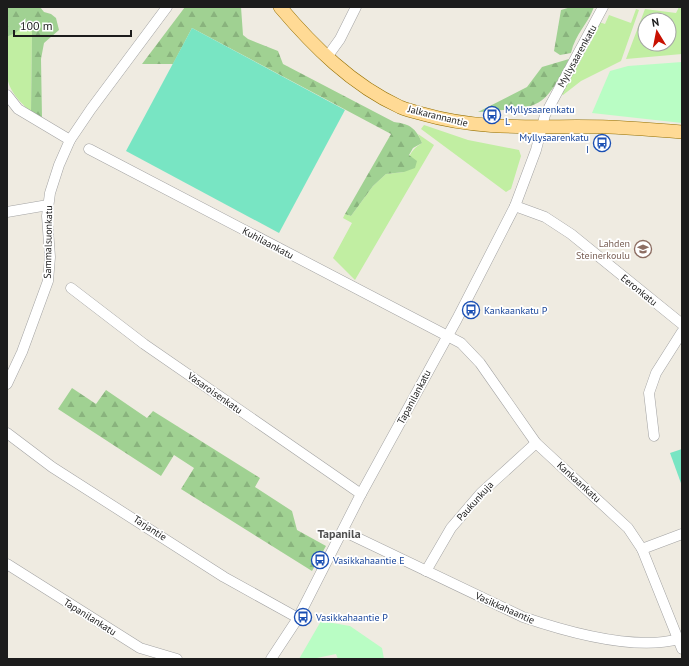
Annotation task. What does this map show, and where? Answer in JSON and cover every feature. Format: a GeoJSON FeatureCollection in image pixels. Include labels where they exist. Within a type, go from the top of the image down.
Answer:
{"type":"FeatureCollection","features":[{"type":"Feature","properties":{"kind":"main road","name":"Jalkarannantie"},"geometry":{"type":"LineString","coordinates":[[280,7],[299,30],[327,57],[373,92],[401,107],[463,124],[492,127],[609,127],[682,132]]}},
{"type":"Feature","properties":{"kind":"street","name":"Sammalsuonkatu"},"geometry":{"type":"LineString","coordinates":[[7,384],[22,352],[48,281],[50,257],[47,216],[48,205],[54,179],[70,140],[91,109],[167,7]]}},
{"type":"Feature","properties":{"kind":"street"},"geometry":{"type":"LineString","coordinates":[[327,57],[340,39],[356,7]]}},
{"type":"Feature","properties":{"kind":"street","name":"Myllysaarenkatu"},"geometry":{"type":"LineString","coordinates":[[541,128],[545,115],[603,7]]}},
{"type":"Feature","properties":{"kind":"street"},"geometry":{"type":"LineString","coordinates":[[7,95],[18,109],[70,140]]}},
{"type":"Feature","properties":{"kind":"street","name":"Tapanilankatu"},"geometry":{"type":"LineString","coordinates":[[271,659],[298,618],[515,206],[536,150],[541,128]]}},
{"type":"Feature","properties":{"kind":"street","name":"Kuhilaankatu"},"geometry":{"type":"LineString","coordinates":[[89,149],[447,336]]}},
{"type":"Feature","properties":{"kind":"street"},"geometry":{"type":"LineString","coordinates":[[7,212],[48,205]]}},
{"type":"Feature","properties":{"kind":"street","name":"Eeronkatu"},"geometry":{"type":"LineString","coordinates":[[515,206],[545,217],[571,234],[682,324]]}},
{"type":"Feature","properties":{"kind":"street","name":"Vasaroisenkatu"},"geometry":{"type":"LineString","coordinates":[[71,288],[144,344],[362,494]]}},
{"type":"Feature","properties":{"kind":"street"},"geometry":{"type":"LineString","coordinates":[[654,436],[649,393],[656,373],[682,332]]}},
{"type":"Feature","properties":{"kind":"street","name":"Kankaankatu"},"geometry":{"type":"LineString","coordinates":[[447,336],[461,343],[471,352],[516,411],[536,443],[628,528],[642,549],[680,644]]}},
{"type":"Feature","properties":{"kind":"street","name":"Tarjantie"},"geometry":{"type":"LineString","coordinates":[[7,433],[52,467],[224,577],[298,618]]}},
{"type":"Feature","properties":{"kind":"street","name":"Paukunkuja"},"geometry":{"type":"LineString","coordinates":[[426,571],[451,528],[465,511],[491,482],[536,443]]}},
{"type":"Feature","properties":{"kind":"street","name":"Vasikkahaantie"},"geometry":{"type":"LineString","coordinates":[[343,531],[523,617],[550,626],[597,637],[642,643],[680,644]]}},
{"type":"Feature","properties":{"kind":"street"},"geometry":{"type":"LineString","coordinates":[[642,549],[682,534]]}},
{"type":"Feature","properties":{"kind":"street","name":"Tapanilankatu"},"geometry":{"type":"LineString","coordinates":[[7,564],[140,648],[177,659]]}},
{"type":"Feature","properties":{"kind":"green space"},"geometry":{"type":"Polygon","coordinates":[[[7,7],[40,7],[44,12],[51,14],[56,18],[59,30],[44,43],[41,59],[42,118],[31,112],[32,30],[27,24],[7,37],[7,7]]]}},
{"type":"Feature","properties":{"kind":"green space"},"geometry":{"type":"Polygon","coordinates":[[[185,7],[241,7],[243,35],[248,39],[278,51],[283,64],[394,122],[404,124],[415,130],[422,143],[413,148],[409,155],[417,161],[415,168],[404,172],[386,174],[373,186],[351,216],[345,214],[391,134],[192,28],[173,64],[142,64],[185,7]]]}},
{"type":"Feature","properties":{"kind":"green space"},"geometry":{"type":"Polygon","coordinates":[[[571,7],[594,7],[575,40],[571,53],[560,55],[554,51],[561,10],[571,7]]]}},
{"type":"Feature","properties":{"kind":"green space"},"geometry":{"type":"Polygon","coordinates":[[[679,7],[682,7],[682,54],[626,59],[637,30],[637,52],[677,52],[676,12],[679,7]]]}},
{"type":"Feature","properties":{"kind":"green space"},"geometry":{"type":"Polygon","coordinates":[[[636,9],[639,10],[637,12],[621,61],[581,81],[563,95],[561,94],[599,22],[605,24],[609,15],[631,23],[636,9]]]}},
{"type":"Feature","properties":{"kind":"green space"},"geometry":{"type":"Polygon","coordinates":[[[645,9],[668,12],[644,12],[645,9]]]}},
{"type":"Feature","properties":{"kind":"green space"},"geometry":{"type":"Polygon","coordinates":[[[27,23],[32,30],[31,112],[14,94],[7,78],[6,70],[7,37],[15,33],[27,23]]]}},
{"type":"Feature","properties":{"kind":"green space"},"geometry":{"type":"Polygon","coordinates":[[[192,28],[345,110],[279,233],[126,151],[192,28]]]}},
{"type":"Feature","properties":{"kind":"green space"},"geometry":{"type":"Polygon","coordinates":[[[569,59],[560,77],[551,90],[543,99],[534,105],[524,108],[478,112],[527,87],[542,67],[569,59]]]}},
{"type":"Feature","properties":{"kind":"green space"},"geometry":{"type":"Polygon","coordinates":[[[682,62],[682,123],[592,113],[610,71],[628,66],[682,62]]]}},
{"type":"Feature","properties":{"kind":"green space"},"geometry":{"type":"Polygon","coordinates":[[[424,125],[468,140],[519,150],[521,156],[511,189],[506,192],[421,129],[424,125]]]}},
{"type":"Feature","properties":{"kind":"green space"},"geometry":{"type":"Polygon","coordinates":[[[418,134],[434,145],[355,280],[333,258],[352,223],[343,218],[345,214],[351,216],[373,186],[386,174],[404,172],[412,152],[422,143],[418,134]]]}},
{"type":"Feature","properties":{"kind":"green space"},"geometry":{"type":"Polygon","coordinates":[[[72,388],[96,404],[106,390],[147,418],[153,411],[260,478],[255,487],[292,511],[297,530],[326,546],[312,571],[181,489],[194,468],[174,455],[161,476],[58,409],[72,388]]]}},
{"type":"Feature","properties":{"kind":"green space"},"geometry":{"type":"Polygon","coordinates":[[[682,449],[682,486],[670,453],[682,449]]]}},
{"type":"Feature","properties":{"kind":"green space"},"geometry":{"type":"Polygon","coordinates":[[[321,621],[350,626],[382,648],[384,659],[338,659],[336,654],[312,659],[299,659],[321,621]]]}},
{"type":"Feature","properties":{"kind":"place","name":"Myllysaarenkatu L"},"geometry":{"type":"Point","coordinates":[492,115]}},
{"type":"Feature","properties":{"kind":"place","name":"Myllysaarenkatu I"},"geometry":{"type":"Point","coordinates":[602,143]}},
{"type":"Feature","properties":{"kind":"place","name":"Lahden Steinerkoulu"},"geometry":{"type":"Point","coordinates":[643,249]}},
{"type":"Feature","properties":{"kind":"place","name":"Kankaankatu P"},"geometry":{"type":"Point","coordinates":[471,310]}},
{"type":"Feature","properties":{"kind":"place","name":"Vasikkahaantie E"},"geometry":{"type":"Point","coordinates":[320,560]}},
{"type":"Feature","properties":{"kind":"place","name":"Vasikkahaantie P"},"geometry":{"type":"Point","coordinates":[303,617]}},
{"type":"Feature","properties":{"kind":"district","name":"Tapanila"},"geometry":{"type":"Point","coordinates":[339,533]}}]}
